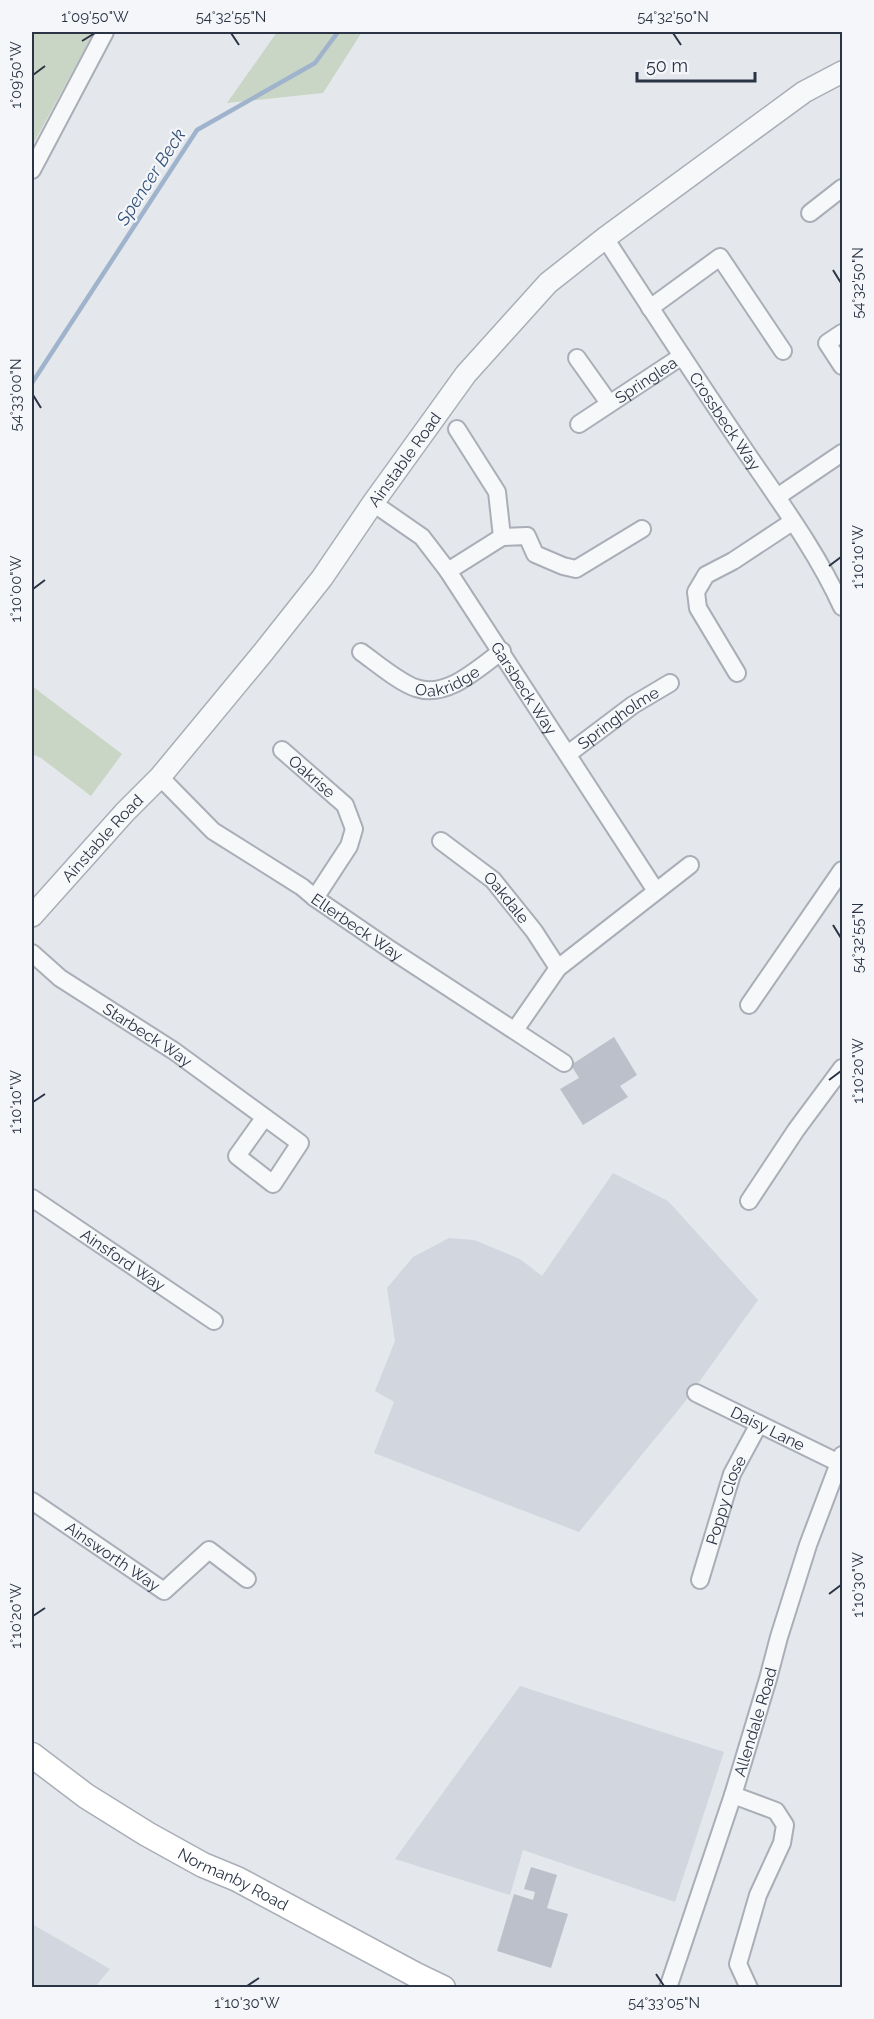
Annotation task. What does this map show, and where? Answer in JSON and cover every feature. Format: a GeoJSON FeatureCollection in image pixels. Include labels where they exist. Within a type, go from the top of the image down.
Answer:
{"type":"FeatureCollection","features":[{"type":"Feature","properties":{"kind":"main road","name":"Normanby Road"},"geometry":{"type":"LineString","coordinates":[[32,1755],[86,1796],[147,1834],[237,1879],[416,1976],[443,1988]]}},
{"type":"Feature","properties":{"kind":"street"},"geometry":{"type":"LineString","coordinates":[[32,170],[105,32]]}},
{"type":"Feature","properties":{"kind":"street","name":"Ainstable Road"},"geometry":{"type":"LineString","coordinates":[[32,916],[125,812],[160,777],[322,578],[466,374],[548,283],[605,237],[804,92],[843,72]]}},
{"type":"Feature","properties":{"kind":"street"},"geometry":{"type":"LineString","coordinates":[[810,213],[843,188]]}},
{"type":"Feature","properties":{"kind":"street","name":"Crossbeck Way"},"geometry":{"type":"LineString","coordinates":[[605,237],[777,497],[828,577],[843,607]]}},
{"type":"Feature","properties":{"kind":"street"},"geometry":{"type":"LineString","coordinates":[[650,308],[720,256],[783,351]]}},
{"type":"Feature","properties":{"kind":"street"},"geometry":{"type":"LineString","coordinates":[[843,333],[827,343],[843,366]]}},
{"type":"Feature","properties":{"kind":"street","name":"Springlea"},"geometry":{"type":"LineString","coordinates":[[579,424],[682,356]]}},
{"type":"Feature","properties":{"kind":"street","name":"Springlea"},"geometry":{"type":"LineString","coordinates":[[577,358],[609,403]]}},
{"type":"Feature","properties":{"kind":"street"},"geometry":{"type":"LineString","coordinates":[[457,429],[497,492],[502,537]]}},
{"type":"Feature","properties":{"kind":"street"},"geometry":{"type":"LineString","coordinates":[[777,497],[843,453]]}},
{"type":"Feature","properties":{"kind":"street","name":"Garsbeck Way"},"geometry":{"type":"LineString","coordinates":[[373,503],[422,537],[448,570],[656,891]]}},
{"type":"Feature","properties":{"kind":"street"},"geometry":{"type":"LineString","coordinates":[[737,673],[698,608],[696,592],[706,574],[733,561],[792,522]]}},
{"type":"Feature","properties":{"kind":"street"},"geometry":{"type":"LineString","coordinates":[[448,570],[502,537],[527,536],[535,555],[576,569],[642,529]]}},
{"type":"Feature","properties":{"kind":"street","name":"Oakridge"},"geometry":{"type":"LineString","coordinates":[[361,652],[414,688],[430,691],[450,686],[502,651]]}},
{"type":"Feature","properties":{"kind":"street","name":"Springholme"},"geometry":{"type":"LineString","coordinates":[[568,754],[633,705],[670,683]]}},
{"type":"Feature","properties":{"kind":"street","name":"Oakrise"},"geometry":{"type":"LineString","coordinates":[[282,750],[345,805],[354,829],[350,846],[315,898]]}},
{"type":"Feature","properties":{"kind":"street","name":"Ellerbeck Way"},"geometry":{"type":"LineString","coordinates":[[160,777],[213,831],[302,887],[397,954],[564,1063]]}},
{"type":"Feature","properties":{"kind":"street","name":"Oakdale"},"geometry":{"type":"LineString","coordinates":[[441,841],[493,880],[534,931],[558,968]]}},
{"type":"Feature","properties":{"kind":"street"},"geometry":{"type":"LineString","coordinates":[[515,1030],[558,968],[690,865]]}},
{"type":"Feature","properties":{"kind":"street"},"geometry":{"type":"LineString","coordinates":[[749,1005],[843,870]]}},
{"type":"Feature","properties":{"kind":"street","name":"Starbeck Way"},"geometry":{"type":"LineString","coordinates":[[32,953],[60,978],[174,1052],[264,1118]]}},
{"type":"Feature","properties":{"kind":"street"},"geometry":{"type":"LineString","coordinates":[[749,1201],[796,1130],[843,1068]]}},
{"type":"Feature","properties":{"kind":"street","name":"Ainsford Way"},"geometry":{"type":"LineString","coordinates":[[32,1198],[214,1321]]}},
{"type":"Feature","properties":{"kind":"street","name":"Daisy Lane"},"geometry":{"type":"LineString","coordinates":[[696,1393],[759,1424],[841,1459]]}},
{"type":"Feature","properties":{"kind":"street","name":"Poppy Close"},"geometry":{"type":"LineString","coordinates":[[700,1580],[732,1474],[759,1424]]}},
{"type":"Feature","properties":{"kind":"street","name":"Allendale Road"},"geometry":{"type":"LineString","coordinates":[[668,1988],[733,1795],[768,1679],[778,1637],[808,1545],[841,1459]]}},
{"type":"Feature","properties":{"kind":"street","name":"Ainsworth Way"},"geometry":{"type":"LineString","coordinates":[[32,1501],[164,1591],[209,1550],[247,1579]]}},
{"type":"Feature","properties":{"kind":"street"},"geometry":{"type":"LineString","coordinates":[[733,1795],[776,1811],[785,1825],[782,1843],[758,1895],[738,1964],[749,1988]]}},
{"type":"Feature","properties":{"kind":"shaded area"},"geometry":{"type":"Polygon","coordinates":[[[613,1173],[668,1201],[758,1300],[684,1403],[579,1532],[374,1453],[394,1402],[375,1391],[395,1341],[387,1288],[413,1257],[449,1238],[474,1240],[520,1259],[542,1276],[613,1173]]]}},
{"type":"Feature","properties":{"kind":"shaded area"},"geometry":{"type":"Polygon","coordinates":[[[520,1686],[724,1752],[675,1902],[523,1850],[510,1895],[395,1859],[520,1686]]]}},
{"type":"Feature","properties":{"kind":"shaded area"},"geometry":{"type":"Polygon","coordinates":[[[32,1924],[110,1969],[95,1987],[32,1987],[32,1924]]]}},
{"type":"Feature","properties":{"kind":"green space"},"geometry":{"type":"Polygon","coordinates":[[[32,32],[94,32],[32,146],[32,32]]]}},
{"type":"Feature","properties":{"kind":"green space"},"geometry":{"type":"Polygon","coordinates":[[[277,32],[362,32],[323,93],[227,103],[277,32]]]}},
{"type":"Feature","properties":{"kind":"green space"},"geometry":{"type":"Polygon","coordinates":[[[32,686],[122,754],[91,796],[41,758],[32,754],[32,686]]]}},
{"type":"Feature","properties":{"kind":"building"},"geometry":{"type":"Polygon","coordinates":[[[614,1037],[637,1075],[620,1086],[628,1097],[583,1125],[560,1089],[579,1078],[571,1065],[614,1037]]]}},
{"type":"Feature","properties":{"kind":"building"},"geometry":{"type":"Polygon","coordinates":[[[531,1867],[557,1875],[547,1908],[568,1914],[551,1968],[497,1951],[514,1894],[533,1900],[535,1892],[524,1889],[531,1867]]]}},
{"type":"Feature","properties":{"kind":"waterway","name":"Spencer Beck"},"geometry":{"type":"LineString","coordinates":[[32,383],[197,130],[315,63],[338,32]]}}]}
